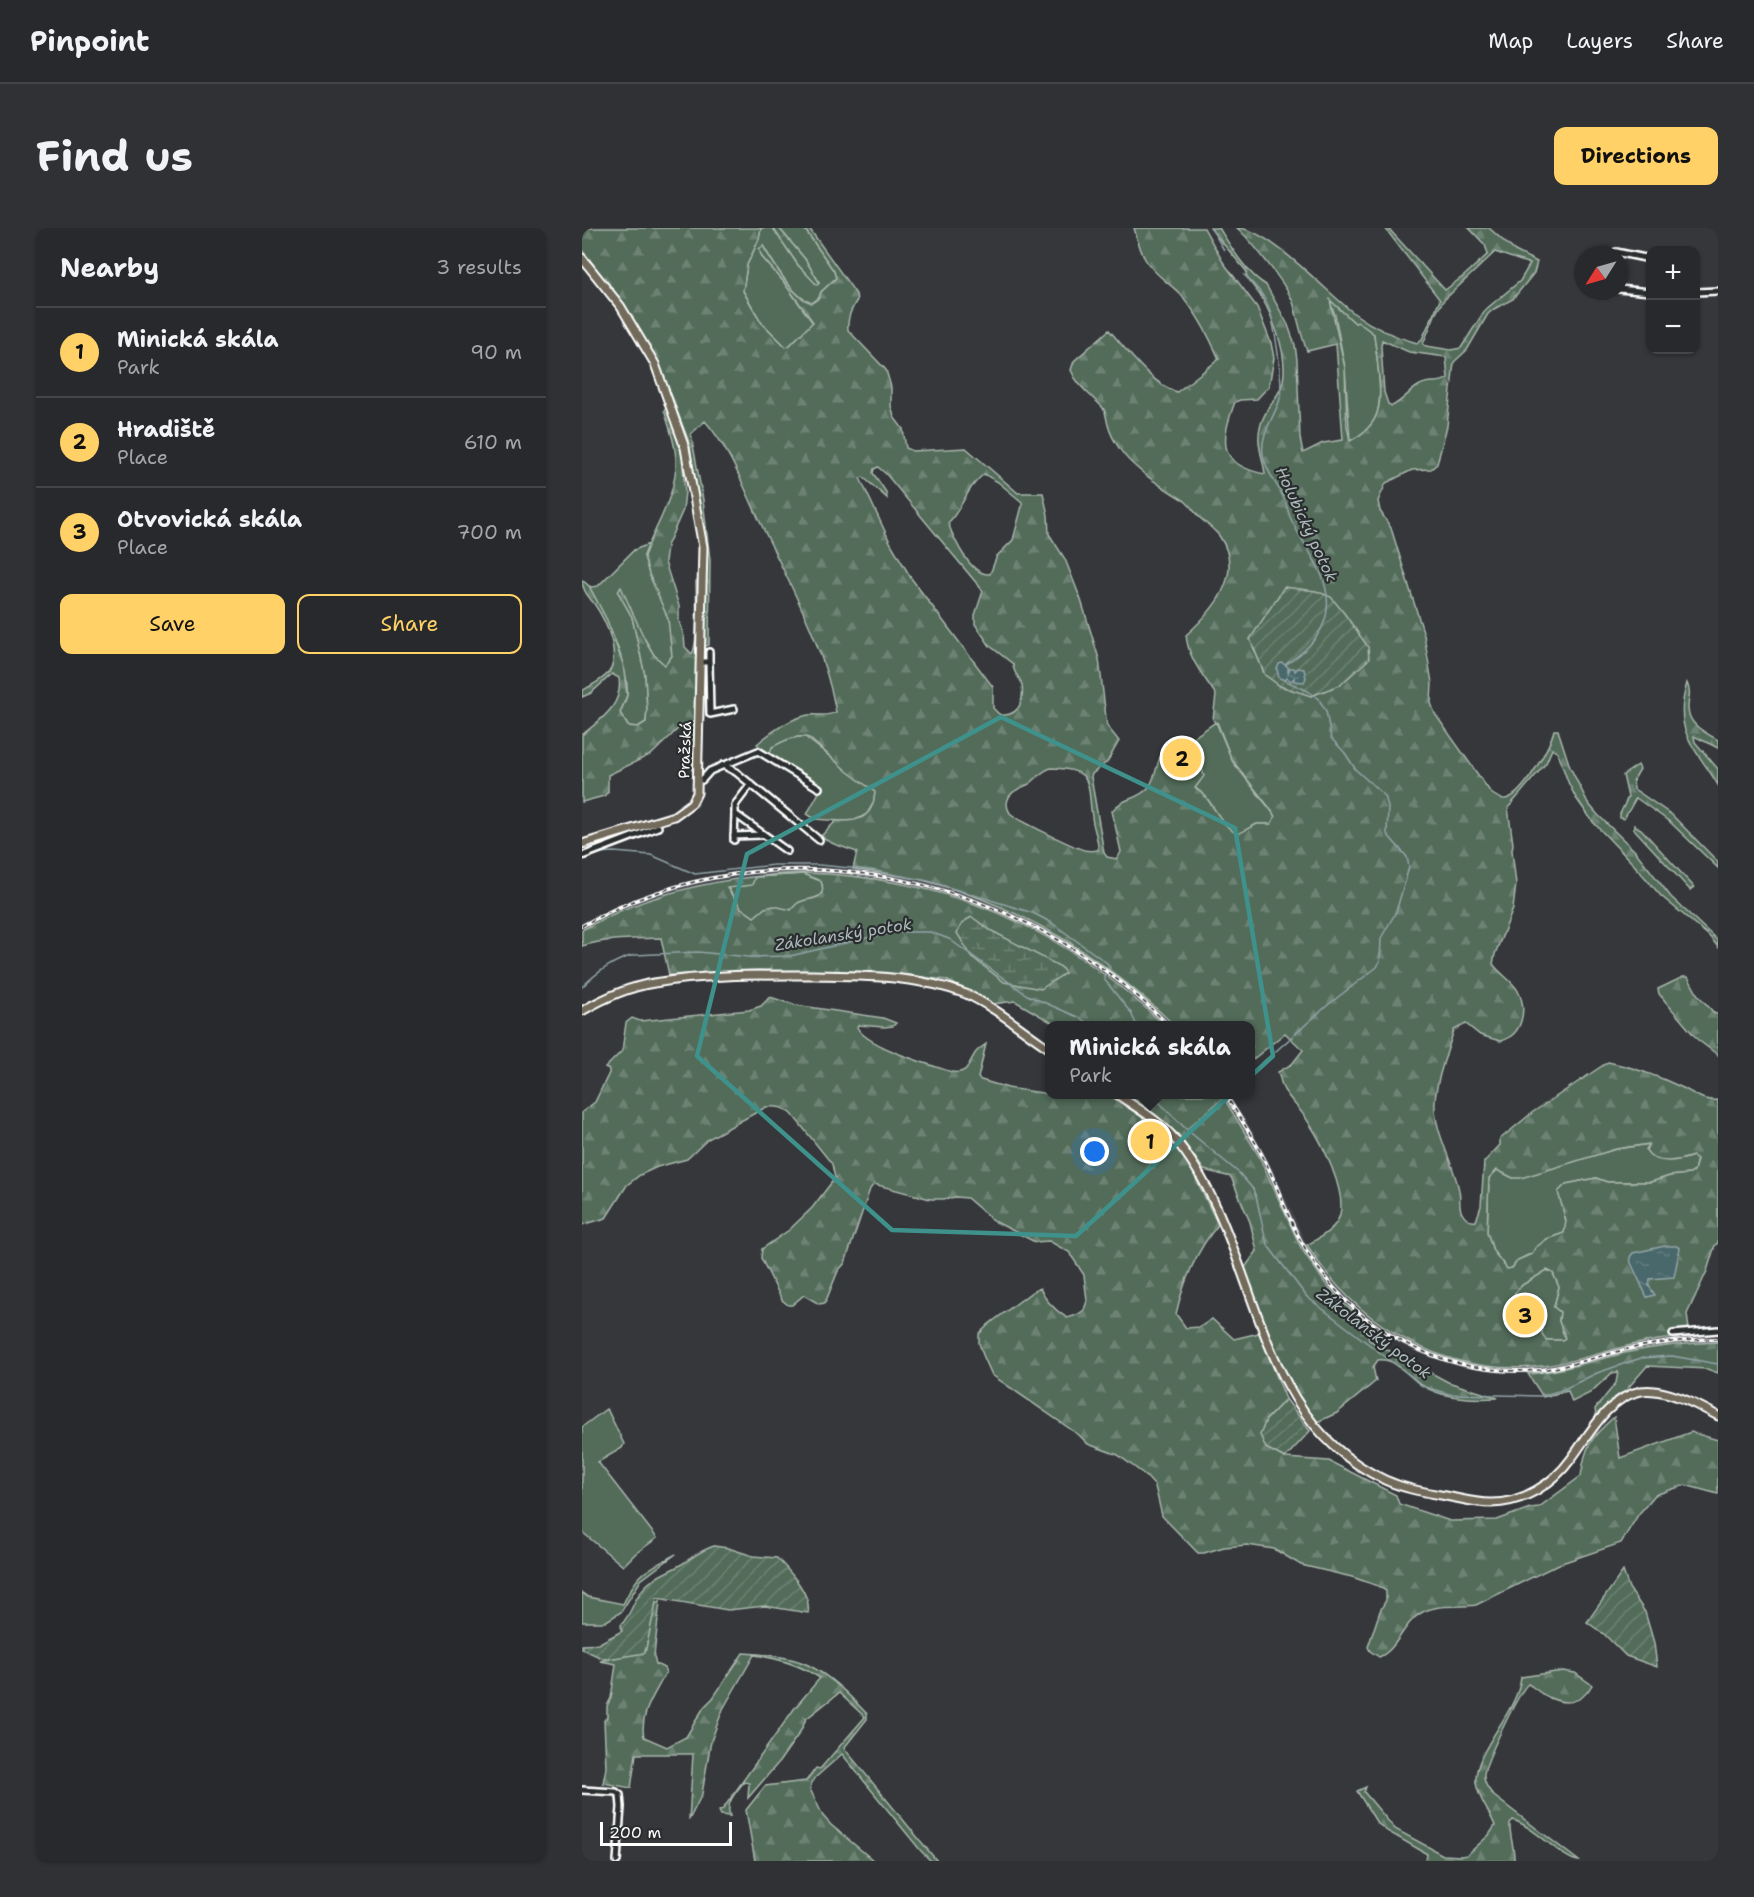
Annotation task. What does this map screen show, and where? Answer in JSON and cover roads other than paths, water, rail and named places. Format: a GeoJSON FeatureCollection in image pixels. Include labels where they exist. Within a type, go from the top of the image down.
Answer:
{"type":"FeatureCollection","features":[{"type":"Feature","properties":{"kind":"main road","name":"Pražská"},"geometry":{"type":"LineString","coordinates":[[582,258],[621,307],[655,364],[685,448],[703,547],[700,780],[697,794],[686,809],[674,816],[582,844]]}},
{"type":"Feature","properties":{"kind":"main road"},"geometry":{"type":"LineString","coordinates":[[582,1011],[620,992],[653,983],[762,975],[846,976],[907,980],[949,989],[979,1001],[1045,1046]]}},
{"type":"Feature","properties":{"kind":"main road"},"geometry":{"type":"LineString","coordinates":[[1123,1099],[1168,1131],[1196,1170],[1220,1216],[1271,1351],[1292,1395],[1308,1419],[1346,1457],[1375,1475],[1419,1491],[1485,1503],[1500,1503],[1528,1495],[1548,1483],[1565,1467],[1607,1412],[1630,1395],[1641,1391],[1652,1391],[1677,1396],[1718,1416]]}},
{"type":"Feature","properties":{"kind":"street"},"geometry":{"type":"LineString","coordinates":[[1628,254],[1646,258]]}},
{"type":"Feature","properties":{"kind":"street"},"geometry":{"type":"LineString","coordinates":[[1628,290],[1646,292]]}},
{"type":"Feature","properties":{"kind":"street"},"geometry":{"type":"LineString","coordinates":[[1700,292],[1718,291]]}},
{"type":"Feature","properties":{"kind":"street"},"geometry":{"type":"LineString","coordinates":[[709,652],[710,721]]}},
{"type":"Feature","properties":{"kind":"street"},"geometry":{"type":"LineString","coordinates":[[701,662],[709,662]]}},
{"type":"Feature","properties":{"kind":"street"},"geometry":{"type":"LineString","coordinates":[[710,714],[734,709]]}},
{"type":"Feature","properties":{"kind":"street"},"geometry":{"type":"LineString","coordinates":[[700,780],[710,771],[758,751],[819,788]]}},
{"type":"Feature","properties":{"kind":"street"},"geometry":{"type":"LineString","coordinates":[[723,765],[751,784],[819,840]]}},
{"type":"Feature","properties":{"kind":"street"},"geometry":{"type":"LineString","coordinates":[[751,784],[735,805],[734,838],[764,835]]}},
{"type":"Feature","properties":{"kind":"street"},"geometry":{"type":"LineString","coordinates":[[735,814],[787,852]]}},
{"type":"Feature","properties":{"kind":"street"},"geometry":{"type":"LineString","coordinates":[[582,856],[658,827]]}},
{"type":"Feature","properties":{"kind":"street"},"geometry":{"type":"LineString","coordinates":[[1673,1334],[1718,1330]]}},
{"type":"Feature","properties":{"kind":"street"},"geometry":{"type":"LineString","coordinates":[[582,1790],[616,1792],[620,1795],[617,1861]]}},
{"type":"Feature","properties":{"kind":"water"},"geometry":{"type":"Polygon","coordinates":[[[1282,663],[1288,667],[1288,673],[1290,668],[1294,668],[1295,671],[1298,668],[1304,669],[1306,678],[1304,682],[1294,681],[1294,678],[1291,681],[1287,678],[1285,680],[1279,678],[1277,669],[1282,663]]]}},
{"type":"Feature","properties":{"kind":"water"},"geometry":{"type":"Polygon","coordinates":[[[1665,1246],[1680,1248],[1674,1277],[1650,1279],[1649,1286],[1655,1295],[1647,1297],[1630,1257],[1633,1253],[1665,1246]]]}},
{"type":"Feature","properties":{"kind":"waterway","name":"Holubický potok"},"geometry":{"type":"LineString","coordinates":[[1211,228],[1224,250]]}},
{"type":"Feature","properties":{"kind":"waterway","name":"Holubický potok"},"geometry":{"type":"LineString","coordinates":[[1244,275],[1267,303],[1273,323],[1280,368],[1279,402],[1263,440],[1264,460],[1285,501],[1293,524],[1319,569],[1325,584],[1327,599],[1327,612],[1317,635],[1309,646],[1285,665]]}},
{"type":"Feature","properties":{"kind":"waterway","name":"Holubický potok"},"geometry":{"type":"LineString","coordinates":[[1255,1070],[1329,1004],[1377,967],[1380,961],[1381,938],[1396,912],[1409,867],[1407,857],[1387,834],[1388,807],[1385,796],[1356,770],[1331,738],[1326,711],[1318,698],[1282,679]]}},
{"type":"Feature","properties":{"kind":"waterway"},"geometry":{"type":"LineString","coordinates":[[596,853],[651,855],[695,874],[774,865],[819,865],[871,870],[928,881],[1033,913],[1052,923],[1107,963],[1110,968],[1104,979],[1135,1021]]}},
{"type":"Feature","properties":{"kind":"waterway","name":"Zákolanský potok"},"geometry":{"type":"LineString","coordinates":[[582,987],[606,967],[635,955],[698,952],[749,957],[790,956],[898,932],[930,932],[949,939],[1027,995],[1084,1021]]}},
{"type":"Feature","properties":{"kind":"waterway","name":"Zákolanský potok"},"geometry":{"type":"LineString","coordinates":[[1156,1099],[1186,1129],[1239,1173],[1253,1189],[1269,1247],[1307,1297],[1425,1387],[1449,1394],[1541,1396],[1562,1390],[1597,1373],[1641,1358],[1672,1356],[1718,1364]]}},
{"type":"Feature","properties":{"kind":"waterway","name":"Holubický potok"},"geometry":{"type":"LineString","coordinates":[[1188,1128],[1222,1099]]}},
{"type":"Feature","properties":{"kind":"railway"},"geometry":{"type":"LineString","coordinates":[[582,926],[656,893],[733,875],[812,870],[891,878],[968,899],[1042,931],[1109,973],[1163,1021]]}},
{"type":"Feature","properties":{"kind":"railway"},"geometry":{"type":"LineString","coordinates":[[1228,1099],[1264,1159],[1300,1239],[1325,1277],[1348,1303],[1375,1325],[1404,1343],[1436,1357],[1469,1366],[1504,1370],[1539,1370],[1650,1345],[1718,1339]]}},
{"type":"Feature","properties":{"kind":"place","name":"Hradiště"},"geometry":{"type":"Point","coordinates":[1182,758]}},
{"type":"Feature","properties":{"kind":"place","name":"Minická skála"},"geometry":{"type":"Point","coordinates":[1150,1141]}},
{"type":"Feature","properties":{"kind":"place","name":"Otvovická skála"},"geometry":{"type":"Point","coordinates":[1525,1315]}}]}
